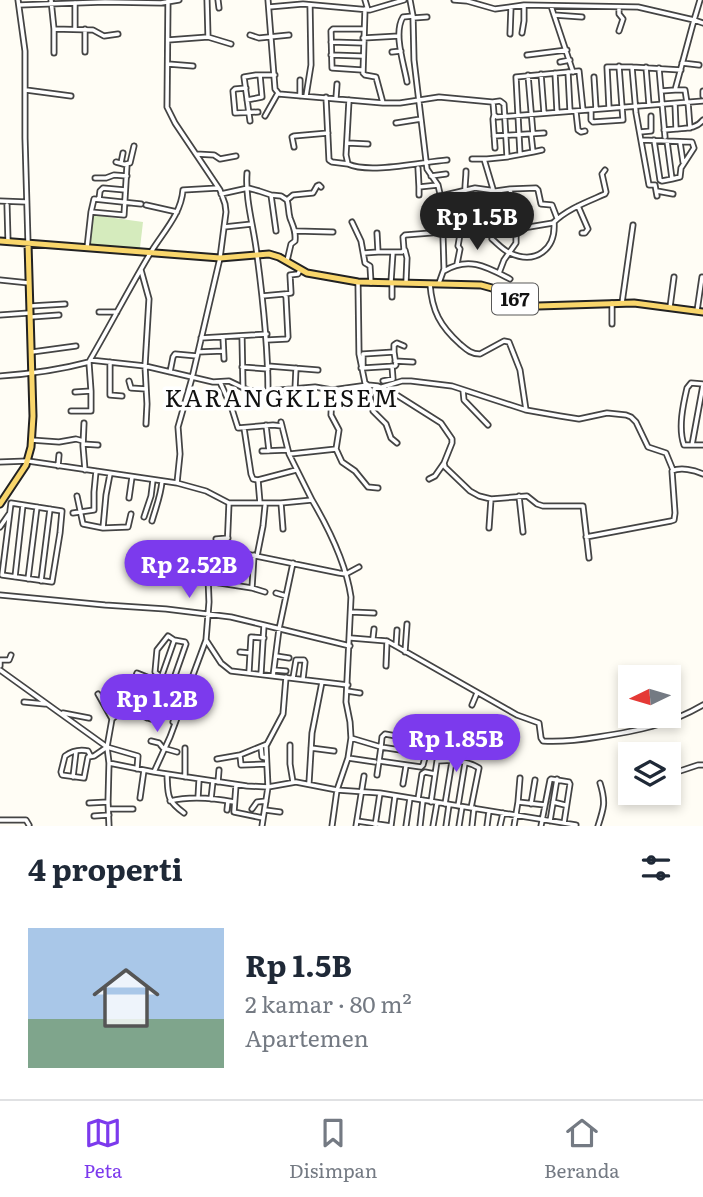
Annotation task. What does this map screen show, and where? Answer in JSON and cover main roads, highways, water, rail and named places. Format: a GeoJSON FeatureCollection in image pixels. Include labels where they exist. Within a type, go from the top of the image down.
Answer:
{"type":"FeatureCollection","features":[{"type":"Feature","properties":{"kind":"main road","name":"167"},"geometry":{"type":"LineString","coordinates":[[0,241],[220,258],[273,254],[300,270],[358,282],[484,285],[538,306],[622,303],[700,312]]}},
{"type":"Feature","properties":{"kind":"main road"},"geometry":{"type":"LineString","coordinates":[[0,504],[28,461],[32,440],[33,374],[28,243]]}},
{"type":"Feature","properties":{"kind":"district","name":"KARANGKLESEM"},"geometry":{"type":"Point","coordinates":[282,399]}}]}
